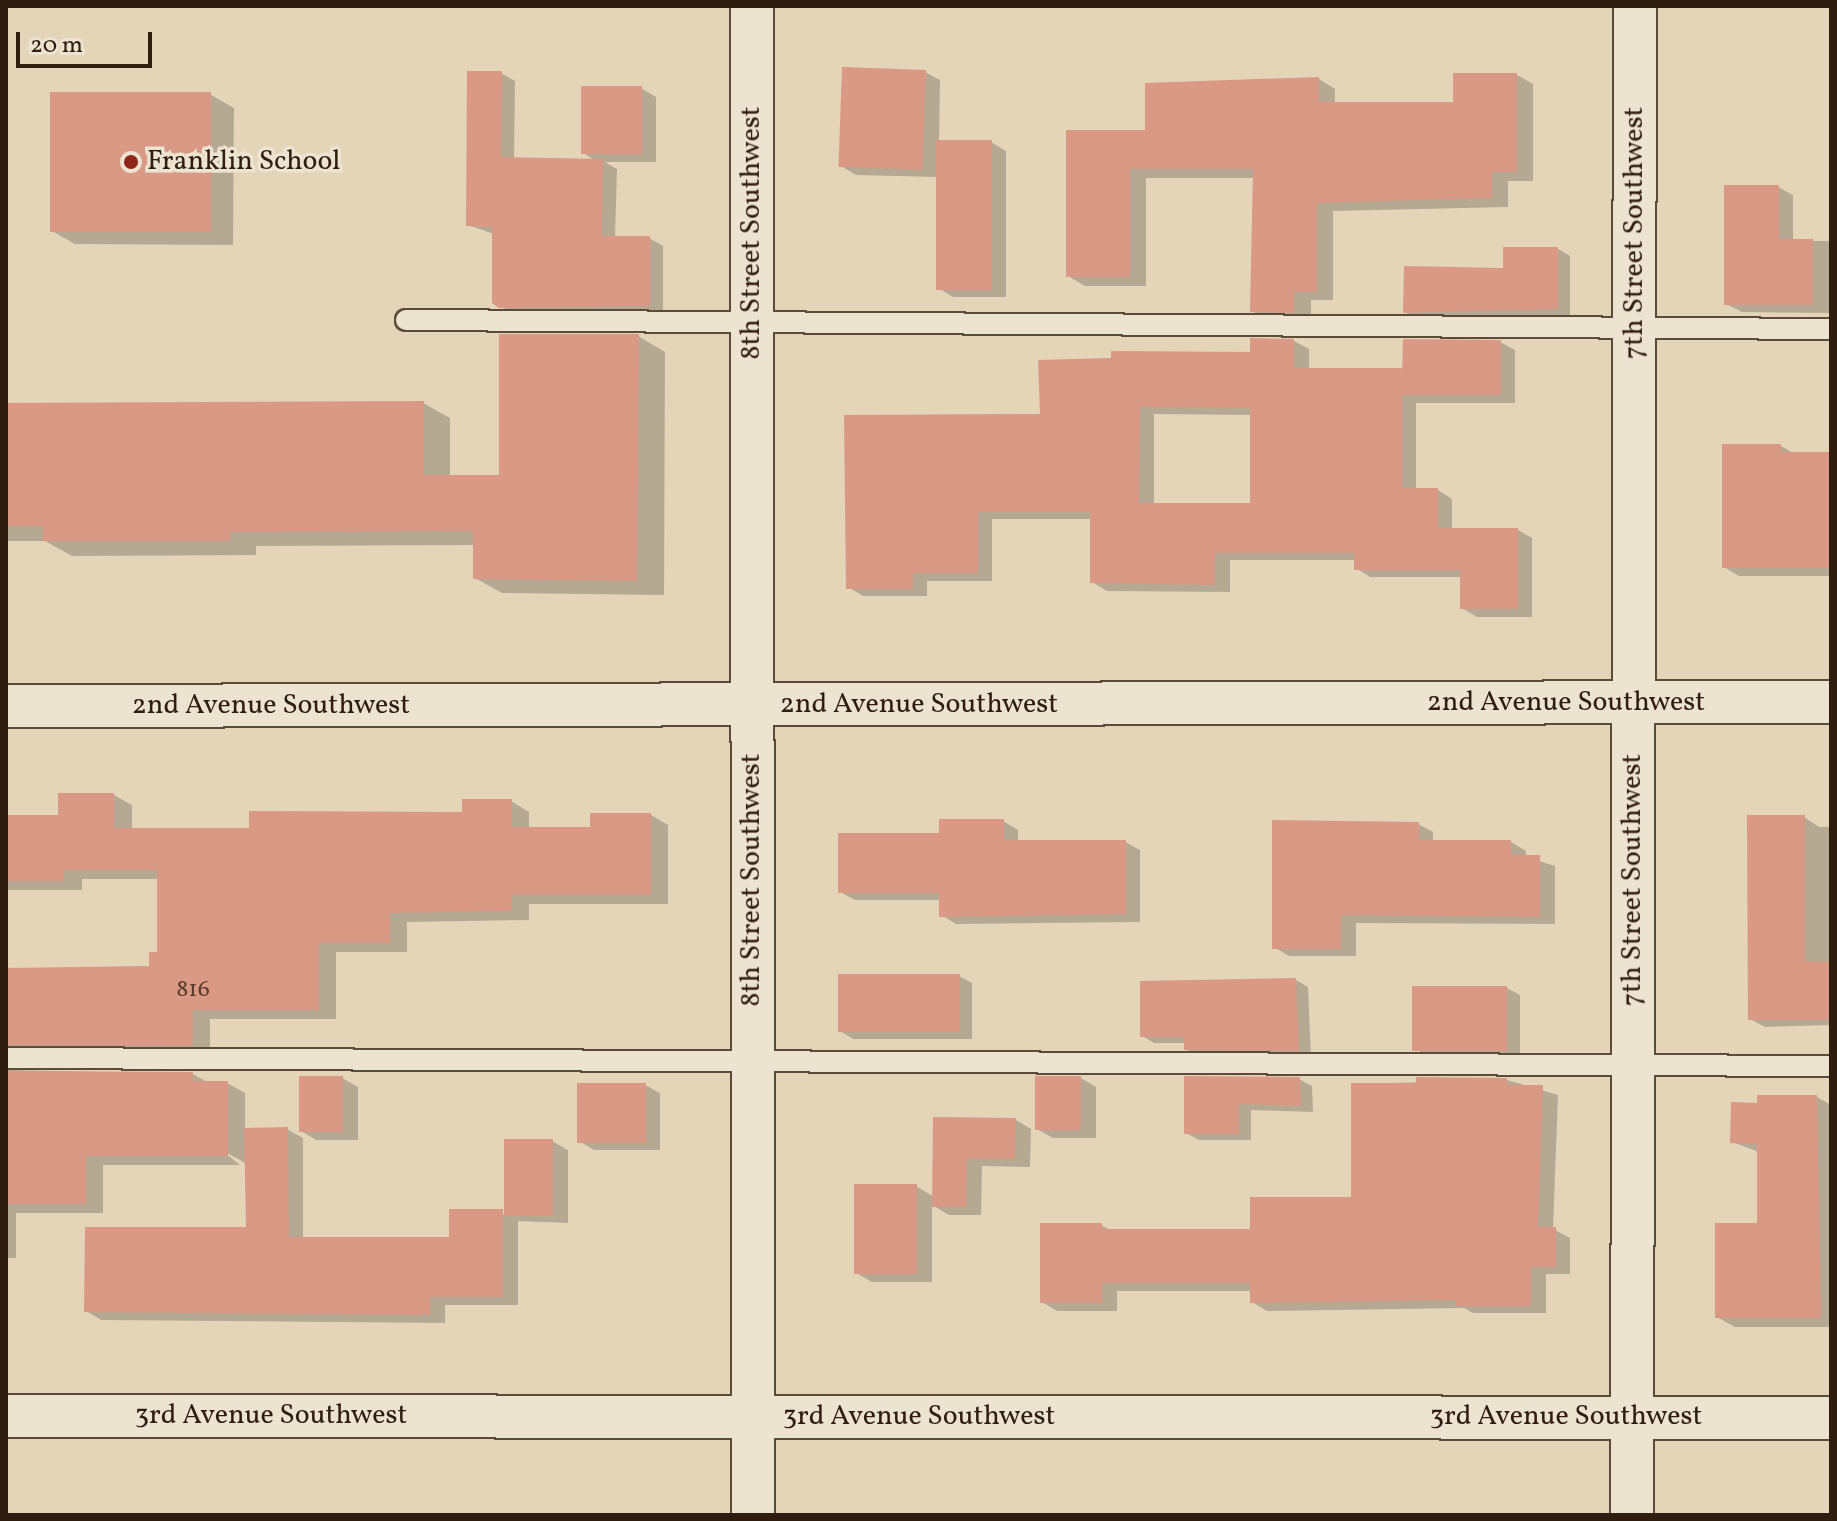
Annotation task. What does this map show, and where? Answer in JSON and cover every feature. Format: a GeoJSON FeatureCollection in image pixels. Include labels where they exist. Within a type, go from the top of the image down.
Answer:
{"type":"FeatureCollection","features":[{"type":"Feature","properties":{"kind":"street","name":"8th Street Southwest"},"geometry":{"type":"LineString","coordinates":[[752,6],[753,1515]]}},
{"type":"Feature","properties":{"kind":"street","name":"7th Street Southwest"},"geometry":{"type":"LineString","coordinates":[[1632,1515],[1635,6]]}},
{"type":"Feature","properties":{"kind":"street","name":"2nd Avenue Southwest"},"geometry":{"type":"LineString","coordinates":[[6,706],[1831,702]]}},
{"type":"Feature","properties":{"kind":"street","name":"3rd Avenue Southwest"},"geometry":{"type":"LineString","coordinates":[[6,1416],[1831,1418]]}},
{"type":"Feature","properties":{"kind":"lane"},"geometry":{"type":"LineString","coordinates":[[406,320],[1831,329]]}},
{"type":"Feature","properties":{"kind":"lane"},"geometry":{"type":"LineString","coordinates":[[6,1058],[1831,1066]]}},
{"type":"Feature","properties":{"kind":"building"},"geometry":{"type":"Polygon","coordinates":[[[842,67],[926,70],[922,170],[839,167],[842,67]]]}},
{"type":"Feature","properties":{"kind":"building"},"geometry":{"type":"Polygon","coordinates":[[[467,71],[502,71],[501,157],[603,159],[602,236],[650,236],[650,306],[499,308],[492,303],[492,227],[466,226],[467,71]]]}},
{"type":"Feature","properties":{"kind":"building"},"geometry":{"type":"Polygon","coordinates":[[[1453,73],[1517,73],[1517,172],[1492,172],[1492,198],[1317,203],[1317,292],[1294,292],[1294,313],[1250,312],[1253,169],[1130,169],[1130,277],[1066,277],[1066,130],[1145,130],[1145,83],[1319,77],[1319,102],[1453,102],[1453,73]]]}},
{"type":"Feature","properties":{"kind":"building"},"geometry":{"type":"Polygon","coordinates":[[[581,86],[642,86],[642,154],[581,154],[581,86]]]}},
{"type":"Feature","properties":{"kind":"building","name":"Franklin School"},"geometry":{"type":"Polygon","coordinates":[[[50,92],[211,92],[211,232],[50,232],[50,92]]]}},
{"type":"Feature","properties":{"kind":"building"},"geometry":{"type":"Polygon","coordinates":[[[936,140],[992,140],[992,290],[936,290],[936,140]]]}},
{"type":"Feature","properties":{"kind":"building"},"geometry":{"type":"Polygon","coordinates":[[[1724,185],[1779,185],[1779,239],[1813,239],[1813,305],[1724,305],[1724,185]]]}},
{"type":"Feature","properties":{"kind":"building"},"geometry":{"type":"Polygon","coordinates":[[[1503,247],[1558,247],[1558,309],[1403,313],[1404,266],[1503,268],[1503,247]]]}},
{"type":"Feature","properties":{"kind":"building"},"geometry":{"type":"Polygon","coordinates":[[[499,334],[639,334],[637,581],[473,579],[473,531],[230,532],[230,541],[43,541],[43,526],[6,526],[6,403],[424,401],[424,475],[499,475],[499,334]]]}},
{"type":"Feature","properties":{"kind":"building"},"geometry":{"type":"Polygon","coordinates":[[[1250,338],[1294,339],[1294,368],[1402,368],[1402,378],[1403,339],[1501,340],[1501,395],[1402,395],[1402,488],[1438,488],[1438,528],[1518,528],[1518,609],[1460,609],[1460,570],[1354,570],[1354,553],[1215,553],[1215,585],[1090,583],[1090,512],[978,512],[978,573],[913,573],[913,589],[846,589],[844,415],[1040,414],[1038,360],[1111,358],[1111,351],[1250,352],[1250,338]],[[1140,407],[1139,503],[1250,503],[1250,408],[1140,407]]]}},
{"type":"Feature","properties":{"kind":"building"},"geometry":{"type":"Polygon","coordinates":[[[1722,444],[1781,444],[1781,452],[1831,452],[1831,568],[1722,568],[1722,444]]]}},
{"type":"Feature","properties":{"kind":"building"},"geometry":{"type":"Polygon","coordinates":[[[58,793],[114,793],[114,828],[249,828],[249,811],[462,812],[462,799],[512,799],[512,827],[590,827],[590,813],[651,813],[651,895],[512,895],[512,911],[390,913],[390,943],[319,943],[319,1010],[193,1010],[193,1046],[6,1045],[6,968],[149,966],[149,952],[157,952],[157,870],[64,870],[64,881],[6,881],[6,815],[58,815],[58,793]]]}},
{"type":"Feature","properties":{"kind":"building"},"geometry":{"type":"Polygon","coordinates":[[[1747,815],[1805,815],[1805,961],[1831,962],[1831,1020],[1748,1020],[1747,815]]]}},
{"type":"Feature","properties":{"kind":"building"},"geometry":{"type":"Polygon","coordinates":[[[939,819],[1004,819],[1004,840],[1126,840],[1126,914],[939,917],[939,893],[838,893],[838,833],[939,833],[939,819]]]}},
{"type":"Feature","properties":{"kind":"building"},"geometry":{"type":"Polygon","coordinates":[[[1272,820],[1419,822],[1419,840],[1511,840],[1511,855],[1540,855],[1540,917],[1341,915],[1341,949],[1272,949],[1272,820]]]}},
{"type":"Feature","properties":{"kind":"building"},"geometry":{"type":"Polygon","coordinates":[[[838,974],[960,974],[960,1032],[838,1032],[838,974]]]}},
{"type":"Feature","properties":{"kind":"building"},"geometry":{"type":"Polygon","coordinates":[[[1296,978],[1299,1051],[1184,1050],[1184,1037],[1140,1037],[1140,981],[1296,978]]]}},
{"type":"Feature","properties":{"kind":"building"},"geometry":{"type":"Polygon","coordinates":[[[1412,986],[1507,986],[1507,1051],[1412,1051],[1412,986]]]}},
{"type":"Feature","properties":{"kind":"building"},"geometry":{"type":"Polygon","coordinates":[[[6,1071],[193,1072],[193,1081],[228,1081],[228,1156],[86,1156],[86,1204],[6,1204],[6,1071]]]}},
{"type":"Feature","properties":{"kind":"building"},"geometry":{"type":"Polygon","coordinates":[[[299,1076],[343,1076],[343,1132],[299,1132],[299,1076]]]}},
{"type":"Feature","properties":{"kind":"building"},"geometry":{"type":"Polygon","coordinates":[[[1035,1076],[1081,1076],[1081,1130],[1035,1130],[1035,1076]]]}},
{"type":"Feature","properties":{"kind":"building"},"geometry":{"type":"Polygon","coordinates":[[[1184,1076],[1300,1077],[1301,1106],[1239,1104],[1239,1134],[1184,1134],[1184,1076]]]}},
{"type":"Feature","properties":{"kind":"building"},"geometry":{"type":"Polygon","coordinates":[[[1416,1077],[1507,1078],[1507,1085],[1543,1085],[1538,1227],[1556,1227],[1556,1267],[1531,1267],[1531,1306],[1456,1306],[1456,1300],[1250,1303],[1250,1283],[1102,1283],[1102,1303],[1040,1303],[1040,1223],[1102,1223],[1102,1229],[1250,1229],[1250,1197],[1351,1197],[1351,1083],[1416,1083],[1416,1077]]]}},
{"type":"Feature","properties":{"kind":"building"},"geometry":{"type":"Polygon","coordinates":[[[577,1083],[646,1083],[646,1143],[577,1143],[577,1083]]]}},
{"type":"Feature","properties":{"kind":"building"},"geometry":{"type":"Polygon","coordinates":[[[1757,1095],[1817,1095],[1821,1318],[1715,1318],[1715,1223],[1757,1223],[1757,1144],[1730,1143],[1731,1102],[1757,1103],[1757,1095]]]}},
{"type":"Feature","properties":{"kind":"building"},"geometry":{"type":"Polygon","coordinates":[[[933,1117],[1016,1118],[1015,1159],[967,1159],[966,1207],[932,1207],[933,1117]]]}},
{"type":"Feature","properties":{"kind":"building"},"geometry":{"type":"Polygon","coordinates":[[[288,1127],[289,1237],[449,1237],[449,1209],[503,1209],[503,1297],[430,1297],[430,1315],[84,1312],[85,1227],[246,1227],[244,1128],[288,1127]]]}},
{"type":"Feature","properties":{"kind":"building"},"geometry":{"type":"Polygon","coordinates":[[[504,1139],[553,1139],[553,1216],[504,1216],[504,1139]]]}},
{"type":"Feature","properties":{"kind":"building"},"geometry":{"type":"Polygon","coordinates":[[[854,1184],[917,1184],[917,1274],[854,1274],[854,1184]]]}},
{"type":"Feature","properties":{"kind":"place","name":"Franklin School"},"geometry":{"type":"Point","coordinates":[131,162]}}]}
